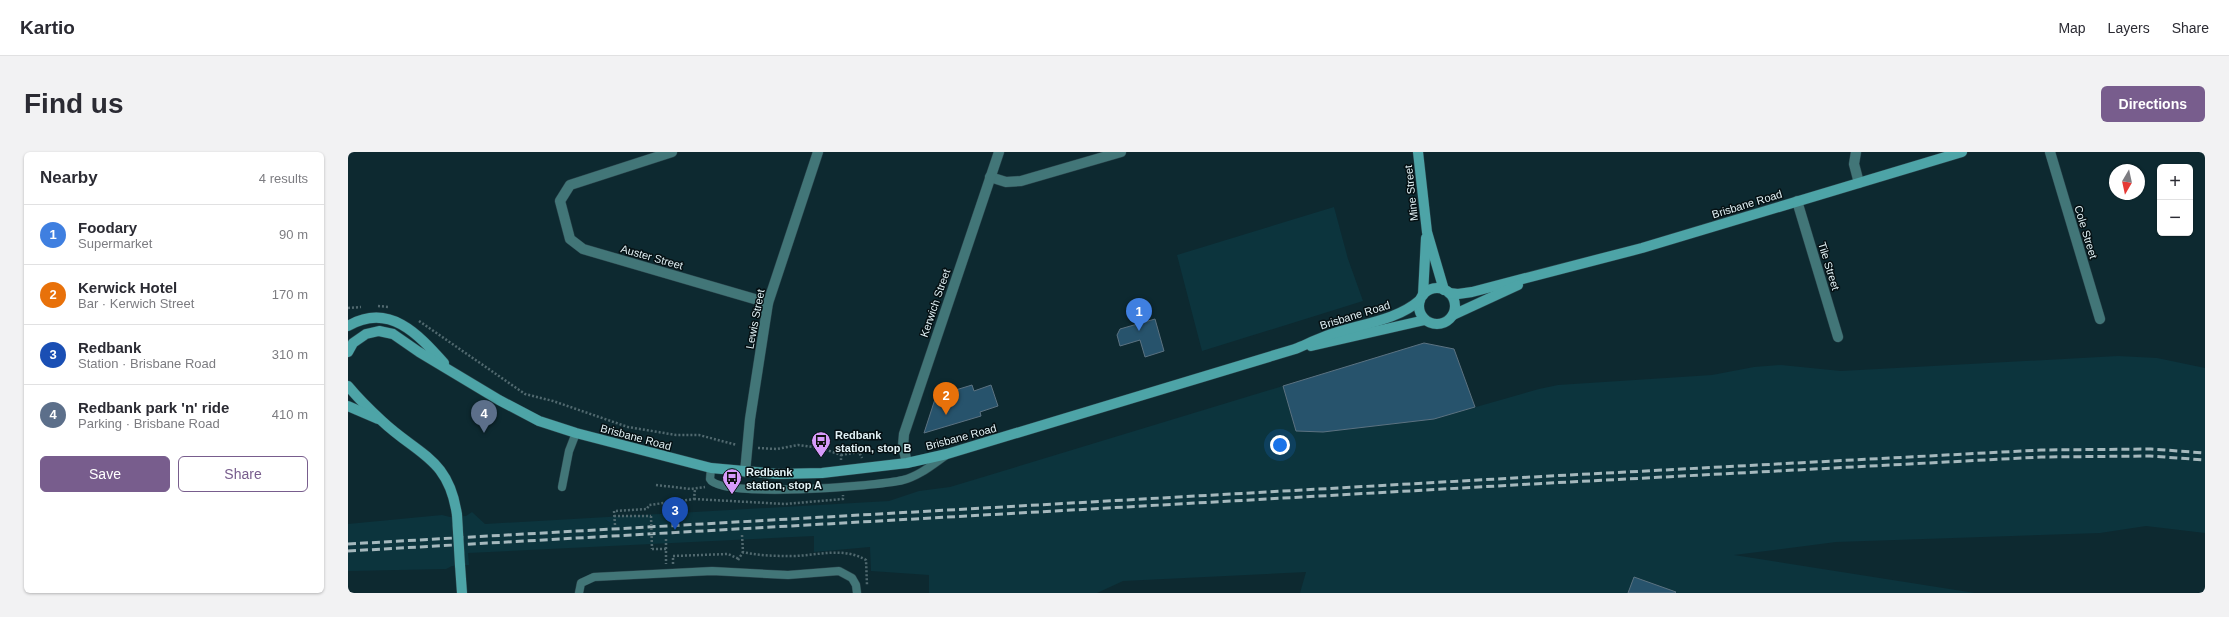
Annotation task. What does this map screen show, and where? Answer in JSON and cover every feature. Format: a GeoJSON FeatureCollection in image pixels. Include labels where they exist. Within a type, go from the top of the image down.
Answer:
{"type":"FeatureCollection","features":[{"type":"Feature","properties":{"kind":"main road","name":"Mine Street"},"geometry":{"type":"LineString","coordinates":[[1418,152],[1427,232],[1447,292]]}},
{"type":"Feature","properties":{"kind":"main road","name":"Brisbane Road"},"geometry":{"type":"LineString","coordinates":[[1447,292],[1465,293],[1642,248],[1962,152]]}},
{"type":"Feature","properties":{"kind":"main road","name":"Mine Street"},"geometry":{"type":"LineString","coordinates":[[1422,297],[1425,284],[1424,252],[1427,232]]}},
{"type":"Feature","properties":{"kind":"main road","name":"Brisbane Road"},"geometry":{"type":"LineString","coordinates":[[1453,314],[1538,275]]}},
{"type":"Feature","properties":{"kind":"main road"},"geometry":{"type":"LineString","coordinates":[[1432,289],[1447,292],[1455,303],[1453,314],[1443,323],[1431,323],[1420,313],[1422,297],[1432,289]]}},
{"type":"Feature","properties":{"kind":"main road","name":"Brisbane Road"},"geometry":{"type":"LineString","coordinates":[[348,352],[353,343],[366,334],[386,332],[400,337],[419,352],[524,414],[576,433],[711,468],[744,472],[822,473],[907,463],[947,454],[1295,349],[1326,336],[1398,314],[1422,297]]}},
{"type":"Feature","properties":{"kind":"main road","name":"Brisbane Road"},"geometry":{"type":"LineString","coordinates":[[348,326],[367,318],[384,318],[396,322],[427,343],[450,369]]}},
{"type":"Feature","properties":{"kind":"main road","name":"Brisbane Road"},"geometry":{"type":"LineString","coordinates":[[1295,349],[1328,343],[1426,320]]}},
{"type":"Feature","properties":{"kind":"main road"},"geometry":{"type":"LineString","coordinates":[[348,386],[382,421],[426,455],[442,471],[453,494],[457,515],[462,593]]}},
{"type":"Feature","properties":{"kind":"main road"},"geometry":{"type":"LineString","coordinates":[[348,406],[382,421]]}},
{"type":"Feature","properties":{"kind":"street","name":"Auster Street"},"geometry":{"type":"LineString","coordinates":[[672,152],[570,185],[560,201],[570,239],[583,249],[768,303]]}},
{"type":"Feature","properties":{"kind":"street","name":"Lewis Street"},"geometry":{"type":"LineString","coordinates":[[744,472],[750,420],[768,303],[818,152]]}},
{"type":"Feature","properties":{"kind":"street","name":"Kerwich Street"},"geometry":{"type":"LineString","coordinates":[[907,463],[903,446],[904,434],[999,152]]}},
{"type":"Feature","properties":{"kind":"street"},"geometry":{"type":"LineString","coordinates":[[990,177],[1006,182],[1021,181],[1121,152]]}},
{"type":"Feature","properties":{"kind":"street"},"geometry":{"type":"LineString","coordinates":[[1856,152],[1854,164],[1859,183]]}},
{"type":"Feature","properties":{"kind":"street","name":"Cole Street"},"geometry":{"type":"LineString","coordinates":[[2050,152],[2100,319]]}},
{"type":"Feature","properties":{"kind":"street","name":"Tile Street"},"geometry":{"type":"LineString","coordinates":[[1797,202],[1838,337]]}},
{"type":"Feature","properties":{"kind":"lane"},"geometry":{"type":"LineString","coordinates":[[562,487],[569,451],[576,433]]}},
{"type":"Feature","properties":{"kind":"lane"},"geometry":{"type":"LineString","coordinates":[[711,468],[710,479],[715,484],[778,490],[811,490],[878,484],[911,478],[947,454]]}},
{"type":"Feature","properties":{"kind":"lane"},"geometry":{"type":"LineString","coordinates":[[579,593],[582,583],[594,577],[712,571],[788,575],[839,572],[852,578],[856,585],[857,593]]}},
{"type":"Feature","properties":{"kind":"path"},"geometry":{"type":"LineString","coordinates":[[376,306],[390,308]]}},
{"type":"Feature","properties":{"kind":"path"},"geometry":{"type":"LineString","coordinates":[[348,308],[362,307]]}},
{"type":"Feature","properties":{"kind":"path"},"geometry":{"type":"LineString","coordinates":[[418,320],[525,394],[553,401],[628,427],[676,435],[699,435],[738,445]]}},
{"type":"Feature","properties":{"kind":"path"},"geometry":{"type":"LineString","coordinates":[[754,447],[777,449],[798,446],[821,448],[841,455],[859,452]]}},
{"type":"Feature","properties":{"kind":"path"},"geometry":{"type":"LineString","coordinates":[[841,455],[841,460]]}},
{"type":"Feature","properties":{"kind":"path"},"geometry":{"type":"LineString","coordinates":[[656,485],[695,489],[715,484]]}},
{"type":"Feature","properties":{"kind":"path"},"geometry":{"type":"LineString","coordinates":[[615,525],[614,511],[647,509],[649,505],[694,499],[695,489]]}},
{"type":"Feature","properties":{"kind":"path"},"geometry":{"type":"LineString","coordinates":[[614,516],[651,516],[652,549],[666,548]]}},
{"type":"Feature","properties":{"kind":"path"},"geometry":{"type":"LineString","coordinates":[[735,563],[742,552],[742,535]]}},
{"type":"Feature","properties":{"kind":"path"},"geometry":{"type":"LineString","coordinates":[[666,539],[666,564]]}},
{"type":"Feature","properties":{"kind":"path"},"geometry":{"type":"LineString","coordinates":[[742,552],[764,556],[839,551],[858,555],[866,560],[867,588]]}},
{"type":"Feature","properties":{"kind":"path"},"geometry":{"type":"LineString","coordinates":[[660,565],[674,563],[673,556],[728,554],[738,559]]}},
{"type":"Feature","properties":{"kind":"shaded area"},"geometry":{"type":"Polygon","coordinates":[[[1334,207],[1348,259],[1363,301],[1202,351],[1177,255],[1334,207]]]}},
{"type":"Feature","properties":{"kind":"shaded area"},"geometry":{"type":"Polygon","coordinates":[[[2118,356],[2157,358],[2205,368],[2205,533],[2146,526],[2100,533],[1836,542],[1734,555],[1975,593],[1300,593],[1306,572],[1123,581],[1097,593],[929,593],[929,575],[871,571],[870,547],[814,552],[814,536],[468,553],[469,565],[452,566],[446,569],[348,571],[348,524],[442,515],[450,517],[466,516],[472,512],[485,524],[889,501],[919,491],[950,487],[1283,386],[1296,431],[1323,432],[1434,419],[1558,385],[1712,375],[1754,367],[1781,365],[1841,371],[2118,356]]]}},
{"type":"Feature","properties":{"kind":"building"},"geometry":{"type":"Polygon","coordinates":[[[1155,319],[1164,351],[1145,357],[1140,340],[1120,346],[1117,335],[1120,329],[1155,319]]]}},
{"type":"Feature","properties":{"kind":"building"},"geometry":{"type":"Polygon","coordinates":[[[1424,343],[1454,349],[1475,407],[1434,419],[1323,432],[1296,431],[1283,386],[1424,343]]]}},
{"type":"Feature","properties":{"kind":"building"},"geometry":{"type":"Polygon","coordinates":[[[972,385],[974,391],[991,385],[998,406],[980,412],[981,416],[924,433],[936,396],[972,385]]]}},
{"type":"Feature","properties":{"kind":"building"},"geometry":{"type":"Polygon","coordinates":[[[1634,577],[1676,592],[1628,593],[1634,577]]]}},
{"type":"Feature","properties":{"kind":"railway"},"geometry":{"type":"LineString","coordinates":[[348,544],[1532,477],[2041,450],[2151,449],[2205,453]]}},
{"type":"Feature","properties":{"kind":"railway"},"geometry":{"type":"LineString","coordinates":[[348,551],[1532,484],[2041,457],[2150,456],[2205,460]]}},
{"type":"Feature","properties":{"kind":"place","name":"Foodary"},"geometry":{"type":"Point","coordinates":[1139,331]}},
{"type":"Feature","properties":{"kind":"place","name":"Kerwick Hotel"},"geometry":{"type":"Point","coordinates":[946,415]}},
{"type":"Feature","properties":{"kind":"place","name":"Redbank park 'n' ride"},"geometry":{"type":"Point","coordinates":[484,433]}},
{"type":"Feature","properties":{"kind":"place","name":"Redbank station, stop B"},"geometry":{"type":"Point","coordinates":[821,458]}},
{"type":"Feature","properties":{"kind":"place","name":"Redbank station, stop A"},"geometry":{"type":"Point","coordinates":[732,495]}},
{"type":"Feature","properties":{"kind":"place","name":"Redbank"},"geometry":{"type":"Point","coordinates":[675,530]}}]}
